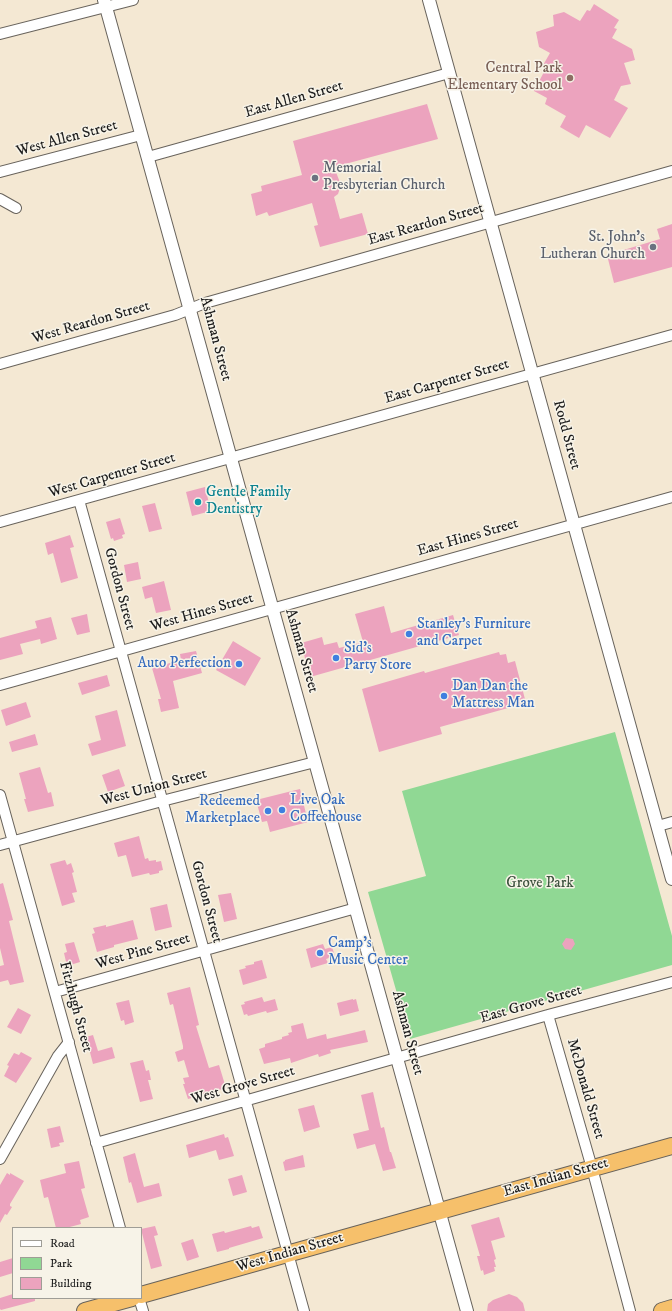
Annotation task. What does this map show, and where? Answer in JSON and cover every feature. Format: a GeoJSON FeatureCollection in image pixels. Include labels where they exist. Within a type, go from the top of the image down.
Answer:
{"type":"FeatureCollection","features":[{"type":"Feature","properties":{"kind":"highway","name":"East Indian Street"},"geometry":{"type":"LineString","coordinates":[[440,1211],[672,1146]]}},
{"type":"Feature","properties":{"kind":"highway","name":"West Indian Street"},"geometry":{"type":"LineString","coordinates":[[142,1295],[440,1211]]}},
{"type":"Feature","properties":{"kind":"highway"},"geometry":{"type":"LineString","coordinates":[[85,1311],[128,1299]]}},
{"type":"Feature","properties":{"kind":"highway"},"geometry":{"type":"LineString","coordinates":[[662,1311],[672,1308]]}},
{"type":"Feature","properties":{"kind":"street"},"geometry":{"type":"LineString","coordinates":[[0,34],[105,3],[133,0]]}},
{"type":"Feature","properties":{"kind":"street","name":"Rodd Street"},"geometry":{"type":"LineString","coordinates":[[429,0],[672,879]]}},
{"type":"Feature","properties":{"kind":"street","name":"Ashman Street"},"geometry":{"type":"LineString","coordinates":[[105,3],[467,1311]]}},
{"type":"Feature","properties":{"kind":"street","name":"East Allen Street"},"geometry":{"type":"LineString","coordinates":[[148,157],[449,73]]}},
{"type":"Feature","properties":{"kind":"street","name":"West Allen Street"},"geometry":{"type":"LineString","coordinates":[[0,172],[141,135]]}},
{"type":"Feature","properties":{"kind":"street","name":"East Reardon Street"},"geometry":{"type":"LineString","coordinates":[[190,309],[204,303],[672,171]]}},
{"type":"Feature","properties":{"kind":"street"},"geometry":{"type":"LineString","coordinates":[[0,199],[16,208]]}},
{"type":"Feature","properties":{"kind":"street","name":"West Reardon Street"},"geometry":{"type":"LineString","coordinates":[[0,364],[175,315],[190,309]]}},
{"type":"Feature","properties":{"kind":"street","name":"East Carpenter Street"},"geometry":{"type":"LineString","coordinates":[[231,458],[672,335]]}},
{"type":"Feature","properties":{"kind":"street","name":"West Carpenter Street"},"geometry":{"type":"LineString","coordinates":[[0,522],[231,458]]}},
{"type":"Feature","properties":{"kind":"street","name":"East Hines Street"},"geometry":{"type":"LineString","coordinates":[[273,608],[672,497]]}},
{"type":"Feature","properties":{"kind":"street","name":"Gordon Street"},"geometry":{"type":"LineString","coordinates":[[79,500],[304,1311]]}},
{"type":"Feature","properties":{"kind":"street","name":"West Hines Street"},"geometry":{"type":"LineString","coordinates":[[0,685],[273,608]]}},
{"type":"Feature","properties":{"kind":"street","name":"West Union Street"},"geometry":{"type":"LineString","coordinates":[[0,845],[162,801],[315,762]]}},
{"type":"Feature","properties":{"kind":"street","name":"Fitzhugh Street"},"geometry":{"type":"LineString","coordinates":[[0,795],[120,1227]]}},
{"type":"Feature","properties":{"kind":"street"},"geometry":{"type":"LineString","coordinates":[[658,826],[672,822]]}},
{"type":"Feature","properties":{"kind":"street","name":"West Pine Street"},"geometry":{"type":"LineString","coordinates":[[55,992],[356,908]]}},
{"type":"Feature","properties":{"kind":"street","name":"East Grove Street"},"geometry":{"type":"LineString","coordinates":[[398,1058],[548,1015],[672,982]]}},
{"type":"Feature","properties":{"kind":"street","name":"McDonald Street"},"geometry":{"type":"LineString","coordinates":[[548,1015],[592,1168],[630,1311]]}},
{"type":"Feature","properties":{"kind":"street"},"geometry":{"type":"LineString","coordinates":[[0,1159],[58,1056],[69,1042]]}},
{"type":"Feature","properties":{"kind":"street","name":"West Grove Street"},"geometry":{"type":"LineString","coordinates":[[96,1143],[398,1058]]}},
{"type":"Feature","properties":{"kind":"street"},"geometry":{"type":"LineString","coordinates":[[139,1299],[143,1311]]}},
{"type":"Feature","properties":{"kind":"green space","name":"Grove Park"},"geometry":{"type":"Polygon","coordinates":[[[615,732],[672,936],[672,965],[410,1039],[368,892],[426,876],[402,791],[615,732]]]}},
{"type":"Feature","properties":{"kind":"building"},"geometry":{"type":"Polygon","coordinates":[[[594,4],[619,20],[614,28],[617,29],[612,38],[632,49],[635,60],[624,63],[631,84],[621,86],[614,100],[628,108],[610,138],[586,125],[579,138],[560,127],[566,116],[545,104],[547,98],[534,91],[545,70],[542,67],[550,53],[539,47],[536,32],[554,26],[553,15],[564,12],[580,21],[587,10],[590,11],[594,4]]]}},
{"type":"Feature","properties":{"kind":"building","name":"Memorial Presbyterian Church"},"geometry":{"type":"Polygon","coordinates":[[[427,104],[438,139],[334,167],[341,185],[338,194],[334,197],[340,219],[362,213],[368,234],[320,247],[314,226],[318,225],[312,203],[269,216],[267,212],[256,216],[251,194],[262,191],[261,186],[302,175],[293,141],[427,104]]]}},
{"type":"Feature","properties":{"kind":"building","name":"St. John's Lutheran Church"},"geometry":{"type":"Polygon","coordinates":[[[672,224],[672,267],[614,283],[607,255],[660,239],[657,229],[672,224]]]}},
{"type":"Feature","properties":{"kind":"building","name":"Gentle Family Dentistry"},"geometry":{"type":"Polygon","coordinates":[[[205,487],[211,511],[192,516],[186,492],[205,487]]]}},
{"type":"Feature","properties":{"kind":"building"},"geometry":{"type":"Polygon","coordinates":[[[155,503],[162,529],[149,532],[142,506],[155,503]]]}},
{"type":"Feature","properties":{"kind":"building"},"geometry":{"type":"Polygon","coordinates":[[[120,518],[125,534],[122,535],[123,538],[114,541],[113,538],[111,539],[106,522],[120,518]]]}},
{"type":"Feature","properties":{"kind":"building"},"geometry":{"type":"Polygon","coordinates":[[[70,535],[74,547],[70,548],[78,578],[61,583],[53,553],[48,555],[45,543],[70,535]]]}},
{"type":"Feature","properties":{"kind":"building"},"geometry":{"type":"Polygon","coordinates":[[[138,562],[141,579],[127,582],[124,565],[138,562]]]}},
{"type":"Feature","properties":{"kind":"building"},"geometry":{"type":"Polygon","coordinates":[[[164,581],[171,610],[156,613],[152,597],[145,599],[142,587],[164,581]]]}},
{"type":"Feature","properties":{"kind":"building","name":"Stanley's Furniture and Carpet"},"geometry":{"type":"Polygon","coordinates":[[[384,606],[391,633],[453,615],[459,635],[310,677],[301,643],[322,637],[324,645],[337,642],[339,648],[363,642],[355,614],[384,606]]]}},
{"type":"Feature","properties":{"kind":"building"},"geometry":{"type":"Polygon","coordinates":[[[87,614],[90,632],[77,635],[71,618],[87,614]]]}},
{"type":"Feature","properties":{"kind":"building"},"geometry":{"type":"Polygon","coordinates":[[[51,617],[57,639],[41,644],[40,639],[20,644],[23,654],[0,660],[0,638],[37,628],[35,621],[51,617]]]}},
{"type":"Feature","properties":{"kind":"building","name":"Auto Perfection"},"geometry":{"type":"Polygon","coordinates":[[[233,641],[261,658],[245,686],[216,670],[233,641]]]}},
{"type":"Feature","properties":{"kind":"building"},"geometry":{"type":"Polygon","coordinates":[[[196,651],[202,673],[173,681],[179,708],[161,712],[158,699],[161,699],[152,668],[181,660],[180,654],[196,651]]]}},
{"type":"Feature","properties":{"kind":"building","name":"Dan Dan the Mattress Man"},"geometry":{"type":"Polygon","coordinates":[[[499,652],[500,655],[506,654],[508,663],[515,661],[526,703],[440,727],[442,734],[379,752],[362,689],[424,671],[425,673],[499,652]]]}},
{"type":"Feature","properties":{"kind":"building"},"geometry":{"type":"Polygon","coordinates":[[[107,675],[110,686],[82,695],[78,683],[107,675]]]}},
{"type":"Feature","properties":{"kind":"building"},"geometry":{"type":"Polygon","coordinates":[[[26,702],[31,717],[6,726],[1,710],[26,702]]]}},
{"type":"Feature","properties":{"kind":"building"},"geometry":{"type":"Polygon","coordinates":[[[117,710],[126,746],[92,756],[88,744],[101,740],[95,716],[117,710]]]}},
{"type":"Feature","properties":{"kind":"building"},"geometry":{"type":"Polygon","coordinates":[[[35,734],[38,745],[12,752],[9,742],[35,734]]]}},
{"type":"Feature","properties":{"kind":"building"},"geometry":{"type":"Polygon","coordinates":[[[40,767],[48,793],[51,792],[54,806],[28,812],[19,773],[40,767]]]}},
{"type":"Feature","properties":{"kind":"building"},"geometry":{"type":"Polygon","coordinates":[[[119,769],[125,786],[108,792],[102,775],[119,769]]]}},
{"type":"Feature","properties":{"kind":"building","name":"Live Oak Coffeehouse"},"geometry":{"type":"Polygon","coordinates":[[[300,789],[308,822],[270,832],[267,821],[262,822],[256,800],[300,789]]]}},
{"type":"Feature","properties":{"kind":"building"},"geometry":{"type":"Polygon","coordinates":[[[139,836],[145,859],[148,858],[149,861],[156,860],[156,862],[161,861],[163,870],[159,871],[159,873],[150,875],[149,873],[132,877],[126,855],[118,857],[114,843],[139,836]]]}},
{"type":"Feature","properties":{"kind":"building"},"geometry":{"type":"Polygon","coordinates":[[[65,860],[67,865],[71,863],[77,892],[72,893],[75,902],[62,906],[50,864],[65,860]]]}},
{"type":"Feature","properties":{"kind":"building"},"geometry":{"type":"Polygon","coordinates":[[[3,883],[13,920],[9,921],[24,982],[10,985],[8,980],[0,982],[0,966],[4,965],[0,948],[0,884],[3,883]]]}},
{"type":"Feature","properties":{"kind":"building"},"geometry":{"type":"Polygon","coordinates":[[[231,893],[237,919],[224,922],[218,895],[231,893]]]}},
{"type":"Feature","properties":{"kind":"building"},"geometry":{"type":"Polygon","coordinates":[[[167,904],[172,927],[155,931],[150,908],[167,904]]]}},
{"type":"Feature","properties":{"kind":"building"},"geometry":{"type":"Polygon","coordinates":[[[133,920],[138,939],[114,945],[114,947],[97,952],[92,934],[95,933],[93,928],[106,925],[106,927],[133,920]]]}},
{"type":"Feature","properties":{"kind":"building"},"geometry":{"type":"Polygon","coordinates":[[[566,938],[573,939],[575,944],[571,950],[565,949],[562,944],[566,938]]]}},
{"type":"Feature","properties":{"kind":"building"},"geometry":{"type":"Polygon","coordinates":[[[74,942],[80,962],[67,966],[64,953],[67,952],[65,944],[74,942]]]}},
{"type":"Feature","properties":{"kind":"building","name":"Camp's Music Center"},"geometry":{"type":"Polygon","coordinates":[[[323,944],[325,949],[332,947],[335,956],[326,959],[328,963],[311,968],[306,949],[323,944]]]}},
{"type":"Feature","properties":{"kind":"building"},"geometry":{"type":"Polygon","coordinates":[[[262,960],[267,978],[243,985],[239,970],[246,968],[245,966],[254,964],[254,962],[262,960]]]}},
{"type":"Feature","properties":{"kind":"building"},"geometry":{"type":"Polygon","coordinates":[[[190,987],[199,1025],[196,1026],[209,1068],[219,1065],[226,1088],[188,1099],[183,1084],[185,1084],[183,1078],[189,1077],[184,1060],[178,1062],[175,1052],[183,1049],[183,1046],[173,1004],[170,1005],[167,993],[190,987]]]}},
{"type":"Feature","properties":{"kind":"building"},"geometry":{"type":"Polygon","coordinates":[[[262,997],[264,1002],[275,999],[278,1010],[267,1013],[266,1011],[248,1016],[247,1014],[244,1015],[241,1005],[245,1004],[244,1002],[262,997]]]}},
{"type":"Feature","properties":{"kind":"building"},"geometry":{"type":"Polygon","coordinates":[[[356,999],[359,1011],[340,1016],[337,1003],[356,999]]]}},
{"type":"Feature","properties":{"kind":"building"},"geometry":{"type":"Polygon","coordinates":[[[129,1000],[134,1022],[125,1025],[124,1020],[121,1021],[116,1003],[129,1000]]]}},
{"type":"Feature","properties":{"kind":"building"},"geometry":{"type":"Polygon","coordinates":[[[18,1008],[31,1015],[21,1034],[7,1027],[18,1008]]]}},
{"type":"Feature","properties":{"kind":"building"},"geometry":{"type":"Polygon","coordinates":[[[303,1023],[307,1039],[326,1034],[327,1039],[365,1030],[368,1042],[330,1050],[331,1053],[319,1057],[318,1054],[291,1063],[290,1058],[264,1064],[259,1049],[265,1047],[265,1044],[282,1039],[282,1037],[289,1035],[288,1033],[292,1032],[291,1026],[303,1023]]]}},
{"type":"Feature","properties":{"kind":"building"},"geometry":{"type":"Polygon","coordinates":[[[93,1035],[98,1051],[112,1047],[115,1058],[93,1064],[86,1037],[93,1035]]]}},
{"type":"Feature","properties":{"kind":"building"},"geometry":{"type":"Polygon","coordinates":[[[21,1052],[32,1058],[16,1083],[4,1076],[9,1066],[7,1065],[14,1053],[19,1055],[21,1052]]]}},
{"type":"Feature","properties":{"kind":"building"},"geometry":{"type":"Polygon","coordinates":[[[143,1060],[146,1071],[149,1070],[151,1080],[148,1080],[153,1099],[140,1102],[130,1063],[143,1060]]]}},
{"type":"Feature","properties":{"kind":"building"},"geometry":{"type":"Polygon","coordinates":[[[373,1092],[381,1128],[384,1127],[390,1152],[396,1168],[383,1171],[375,1144],[357,1149],[353,1134],[369,1130],[361,1095],[373,1092]]]}},
{"type":"Feature","properties":{"kind":"building"},"geometry":{"type":"Polygon","coordinates":[[[314,1105],[320,1127],[304,1132],[298,1109],[314,1105]]]}},
{"type":"Feature","properties":{"kind":"building"},"geometry":{"type":"Polygon","coordinates":[[[60,1126],[64,1142],[59,1143],[60,1146],[51,1148],[47,1129],[60,1126]]]}},
{"type":"Feature","properties":{"kind":"building"},"geometry":{"type":"Polygon","coordinates":[[[224,1134],[225,1138],[228,1137],[234,1156],[219,1160],[216,1150],[189,1158],[186,1145],[224,1134]]]}},
{"type":"Feature","properties":{"kind":"building"},"geometry":{"type":"Polygon","coordinates":[[[135,1153],[144,1187],[159,1183],[162,1196],[137,1203],[131,1182],[129,1183],[123,1157],[135,1153]]]}},
{"type":"Feature","properties":{"kind":"building"},"geometry":{"type":"Polygon","coordinates":[[[303,1155],[305,1167],[285,1171],[283,1162],[285,1160],[303,1155]]]}},
{"type":"Feature","properties":{"kind":"building"},"geometry":{"type":"Polygon","coordinates":[[[79,1161],[85,1188],[81,1189],[89,1217],[80,1220],[81,1224],[70,1227],[56,1227],[48,1197],[44,1198],[40,1180],[66,1173],[64,1164],[79,1161]]]}},
{"type":"Feature","properties":{"kind":"building"},"geometry":{"type":"Polygon","coordinates":[[[7,1173],[10,1175],[10,1173],[24,1181],[10,1204],[12,1207],[7,1215],[5,1214],[0,1223],[0,1185],[7,1173]]]}},
{"type":"Feature","properties":{"kind":"building"},"geometry":{"type":"Polygon","coordinates":[[[242,1175],[247,1192],[233,1196],[228,1179],[242,1175]]]}},
{"type":"Feature","properties":{"kind":"building"},"geometry":{"type":"Polygon","coordinates":[[[499,1217],[505,1237],[491,1241],[496,1259],[494,1260],[496,1267],[494,1267],[495,1271],[484,1275],[483,1270],[481,1271],[477,1256],[480,1256],[471,1225],[499,1217]]]}},
{"type":"Feature","properties":{"kind":"building"},"geometry":{"type":"Polygon","coordinates":[[[155,1226],[158,1235],[154,1236],[162,1266],[151,1269],[142,1229],[155,1226]]]}},
{"type":"Feature","properties":{"kind":"building"},"geometry":{"type":"Polygon","coordinates":[[[251,1226],[252,1228],[259,1226],[263,1238],[217,1252],[212,1234],[224,1231],[225,1233],[251,1226]]]}},
{"type":"Feature","properties":{"kind":"building"},"geometry":{"type":"Polygon","coordinates":[[[193,1239],[199,1257],[187,1261],[181,1243],[193,1239]]]}},
{"type":"Feature","properties":{"kind":"building"},"geometry":{"type":"Polygon","coordinates":[[[12,1258],[12,1273],[0,1277],[0,1262],[12,1258]]]}},
{"type":"Feature","properties":{"kind":"building"},"geometry":{"type":"Polygon","coordinates":[[[12,1294],[12,1299],[35,1299],[35,1301],[1,1310],[0,1298],[12,1294]]]}},
{"type":"Feature","properties":{"kind":"building"},"geometry":{"type":"Polygon","coordinates":[[[509,1294],[517,1297],[523,1303],[525,1311],[487,1311],[488,1304],[493,1300],[509,1294]]]}},
{"type":"Feature","properties":{"kind":"place","name":"Central Park Elementary School"},"geometry":{"type":"Point","coordinates":[570,78]}},
{"type":"Feature","properties":{"kind":"place","name":"Memorial Presbyterian Church"},"geometry":{"type":"Point","coordinates":[315,178]}},
{"type":"Feature","properties":{"kind":"place","name":"St. John's Lutheran Church"},"geometry":{"type":"Point","coordinates":[653,247]}},
{"type":"Feature","properties":{"kind":"place","name":"Gentle Family Dentistry"},"geometry":{"type":"Point","coordinates":[198,502]}},
{"type":"Feature","properties":{"kind":"place","name":"Stanley's Furniture and Carpet"},"geometry":{"type":"Point","coordinates":[409,634]}},
{"type":"Feature","properties":{"kind":"place","name":"Sid's Party Store"},"geometry":{"type":"Point","coordinates":[336,658]}},
{"type":"Feature","properties":{"kind":"place","name":"Auto Perfection"},"geometry":{"type":"Point","coordinates":[239,664]}},
{"type":"Feature","properties":{"kind":"place","name":"Dan Dan the Mattress Man"},"geometry":{"type":"Point","coordinates":[444,696]}},
{"type":"Feature","properties":{"kind":"place","name":"Live Oak Coffeehouse"},"geometry":{"type":"Point","coordinates":[282,810]}},
{"type":"Feature","properties":{"kind":"place","name":"Redeemed Marketplace"},"geometry":{"type":"Point","coordinates":[268,811]}},
{"type":"Feature","properties":{"kind":"place","name":"Camp's Music Center"},"geometry":{"type":"Point","coordinates":[320,953]}}]}
